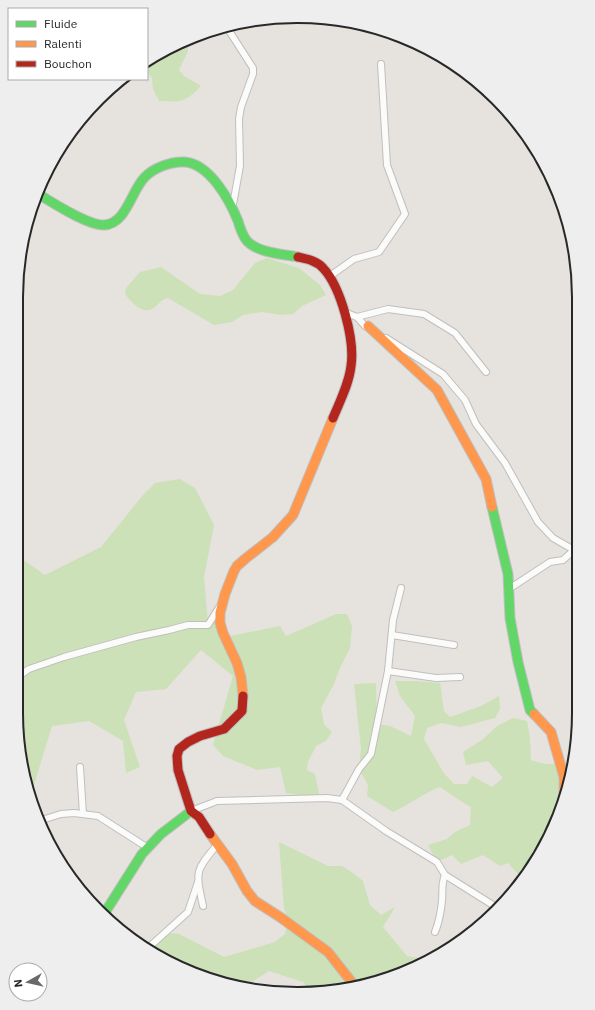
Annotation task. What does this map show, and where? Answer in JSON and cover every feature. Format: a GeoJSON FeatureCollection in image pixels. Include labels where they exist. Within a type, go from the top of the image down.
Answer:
{"type":"FeatureCollection","features":[{"type":"Feature","properties":{"kind":"street"},"geometry":{"type":"LineString","coordinates":[[229,31],[253,68],[253,74],[240,113],[240,166],[232,211]]}},
{"type":"Feature","properties":{"kind":"street"},"geometry":{"type":"LineString","coordinates":[[330,276],[354,259],[379,252],[405,214],[387,165],[382,64]]}},
{"type":"Feature","properties":{"kind":"street"},"geometry":{"type":"LineString","coordinates":[[23,673],[29,669],[50,662],[136,636],[188,625],[208,625],[222,602],[234,572],[247,556],[266,543],[293,515],[348,382],[353,356],[352,342],[344,312],[330,276],[324,268],[315,262],[252,245],[245,239],[219,186],[212,177],[190,163],[171,164],[148,175],[143,180],[121,215],[110,223],[104,225],[87,220],[42,196]]}},
{"type":"Feature","properties":{"kind":"street"},"geometry":{"type":"LineString","coordinates":[[357,317],[388,309],[424,314],[455,333],[486,372]]}},
{"type":"Feature","properties":{"kind":"street"},"geometry":{"type":"LineString","coordinates":[[344,312],[357,317],[365,326],[368,326],[443,374],[465,400],[476,424],[505,463],[538,522],[553,538],[572,548]]}},
{"type":"Feature","properties":{"kind":"street"},"geometry":{"type":"LineString","coordinates":[[368,326],[438,390],[486,478],[508,574],[510,618],[518,662],[530,710],[551,732],[564,780]]}},
{"type":"Feature","properties":{"kind":"street"},"geometry":{"type":"LineString","coordinates":[[509,589],[550,562],[563,560],[572,553]]}},
{"type":"Feature","properties":{"kind":"street"},"geometry":{"type":"LineString","coordinates":[[342,800],[359,769],[371,754],[388,671],[393,620],[400,588]]}},
{"type":"Feature","properties":{"kind":"street"},"geometry":{"type":"LineString","coordinates":[[222,602],[220,618],[225,638],[235,658],[241,679],[243,699],[242,711],[224,729],[200,736],[188,742],[179,749],[176,756],[178,770],[191,811],[199,817],[217,846],[232,864],[247,891],[255,901],[280,916],[328,952],[352,982]]}},
{"type":"Feature","properties":{"kind":"street"},"geometry":{"type":"LineString","coordinates":[[392,635],[454,645]]}},
{"type":"Feature","properties":{"kind":"street"},"geometry":{"type":"LineString","coordinates":[[388,671],[436,678],[460,677]]}},
{"type":"Feature","properties":{"kind":"street"},"geometry":{"type":"LineString","coordinates":[[80,767],[83,814]]}},
{"type":"Feature","properties":{"kind":"street"},"geometry":{"type":"LineString","coordinates":[[106,910],[137,860],[170,826],[191,811],[217,801],[327,798],[342,800],[386,831],[437,862],[445,875],[493,905]]}},
{"type":"Feature","properties":{"kind":"street"},"geometry":{"type":"LineString","coordinates":[[45,820],[61,814],[98,816],[148,848]]}},
{"type":"Feature","properties":{"kind":"street"},"geometry":{"type":"LineString","coordinates":[[203,906],[198,882],[198,871],[217,846]]}},
{"type":"Feature","properties":{"kind":"street"},"geometry":{"type":"LineString","coordinates":[[435,932],[439,921],[443,899],[441,890],[445,875]]}},
{"type":"Feature","properties":{"kind":"street"},"geometry":{"type":"LineString","coordinates":[[151,945],[188,912],[198,882]]}},
{"type":"Feature","properties":{"kind":"green space"},"geometry":{"type":"Polygon","coordinates":[[[188,46],[188,51],[179,70],[184,76],[201,86],[191,96],[182,100],[159,101],[153,89],[152,78],[148,73],[148,67],[188,46]]]}},
{"type":"Feature","properties":{"kind":"green space"},"geometry":{"type":"Polygon","coordinates":[[[267,258],[299,268],[320,285],[326,295],[302,306],[293,314],[281,315],[262,312],[243,315],[232,322],[214,325],[168,298],[152,309],[144,310],[133,304],[125,294],[126,288],[140,272],[161,267],[200,294],[220,296],[233,290],[255,263],[267,258]]]}},
{"type":"Feature","properties":{"kind":"green space"},"geometry":{"type":"Polygon","coordinates":[[[180,479],[195,488],[214,525],[204,577],[208,624],[222,603],[225,637],[280,626],[286,636],[336,614],[347,614],[352,626],[350,648],[334,684],[321,708],[324,724],[332,732],[326,741],[316,746],[308,762],[307,770],[315,774],[320,798],[286,793],[280,767],[257,770],[223,756],[213,745],[233,676],[201,650],[166,689],[136,692],[124,720],[140,767],[126,773],[123,741],[89,721],[52,726],[33,787],[25,748],[23,712],[23,560],[45,575],[101,547],[143,495],[155,483],[180,479]]]}},
{"type":"Feature","properties":{"kind":"green space"},"geometry":{"type":"Polygon","coordinates":[[[395,681],[440,683],[444,711],[450,717],[481,706],[499,696],[500,709],[495,718],[461,727],[441,723],[427,728],[424,739],[443,772],[454,784],[467,784],[472,776],[492,787],[503,778],[488,761],[466,765],[463,752],[482,740],[497,726],[513,718],[527,721],[530,738],[531,760],[545,764],[567,763],[563,784],[551,818],[535,850],[519,874],[508,863],[500,866],[483,855],[461,864],[452,855],[437,862],[428,845],[447,839],[455,832],[470,825],[471,807],[440,787],[428,792],[393,812],[367,796],[368,785],[359,769],[361,749],[354,684],[376,683],[377,724],[390,726],[411,736],[415,716],[400,696],[395,681]]]}},
{"type":"Feature","properties":{"kind":"green space"},"geometry":{"type":"Polygon","coordinates":[[[279,842],[328,866],[342,866],[353,873],[363,881],[370,905],[381,915],[395,907],[383,927],[407,956],[420,958],[369,978],[333,985],[307,986],[303,982],[269,971],[250,983],[226,978],[176,959],[154,946],[155,943],[166,933],[179,934],[224,957],[275,942],[285,934],[288,921],[284,908],[279,842]]]}},
{"type":"Feature","properties":{"kind":"traffic: fast"},"geometry":{"type":"LineString","coordinates":[[42,197],[80,218],[89,222],[104,225],[112,223],[118,219],[123,213],[139,184],[152,171],[168,164],[180,162],[194,164],[203,169],[218,185],[230,204],[240,229],[247,241],[264,251],[298,257]]}},
{"type":"Feature","properties":{"kind":"traffic: fast"},"geometry":{"type":"LineString","coordinates":[[492,507],[508,574],[510,618],[518,662],[530,710],[534,714]]}},
{"type":"Feature","properties":{"kind":"traffic: fast"},"geometry":{"type":"LineString","coordinates":[[107,910],[142,854],[161,834],[191,811]]}},
{"type":"Feature","properties":{"kind":"traffic: slow"},"geometry":{"type":"LineString","coordinates":[[368,326],[437,390],[486,479],[492,507]]}},
{"type":"Feature","properties":{"kind":"traffic: slow"},"geometry":{"type":"LineString","coordinates":[[243,696],[241,677],[237,663],[220,623],[220,613],[225,594],[237,566],[273,537],[293,515],[333,418]]}},
{"type":"Feature","properties":{"kind":"traffic: slow"},"geometry":{"type":"LineString","coordinates":[[534,714],[551,732],[564,780]]}},
{"type":"Feature","properties":{"kind":"traffic: slow"},"geometry":{"type":"LineString","coordinates":[[210,834],[232,864],[247,891],[255,901],[280,917],[328,952],[352,982]]}},
{"type":"Feature","properties":{"kind":"traffic: jam"},"geometry":{"type":"LineString","coordinates":[[298,257],[318,264],[330,277],[341,301],[349,329],[352,355],[350,373],[333,418]]}},
{"type":"Feature","properties":{"kind":"traffic: jam"},"geometry":{"type":"LineString","coordinates":[[210,834],[199,817],[191,811],[178,770],[177,756],[179,749],[188,742],[200,736],[224,729],[242,711],[243,696]]}}]}
